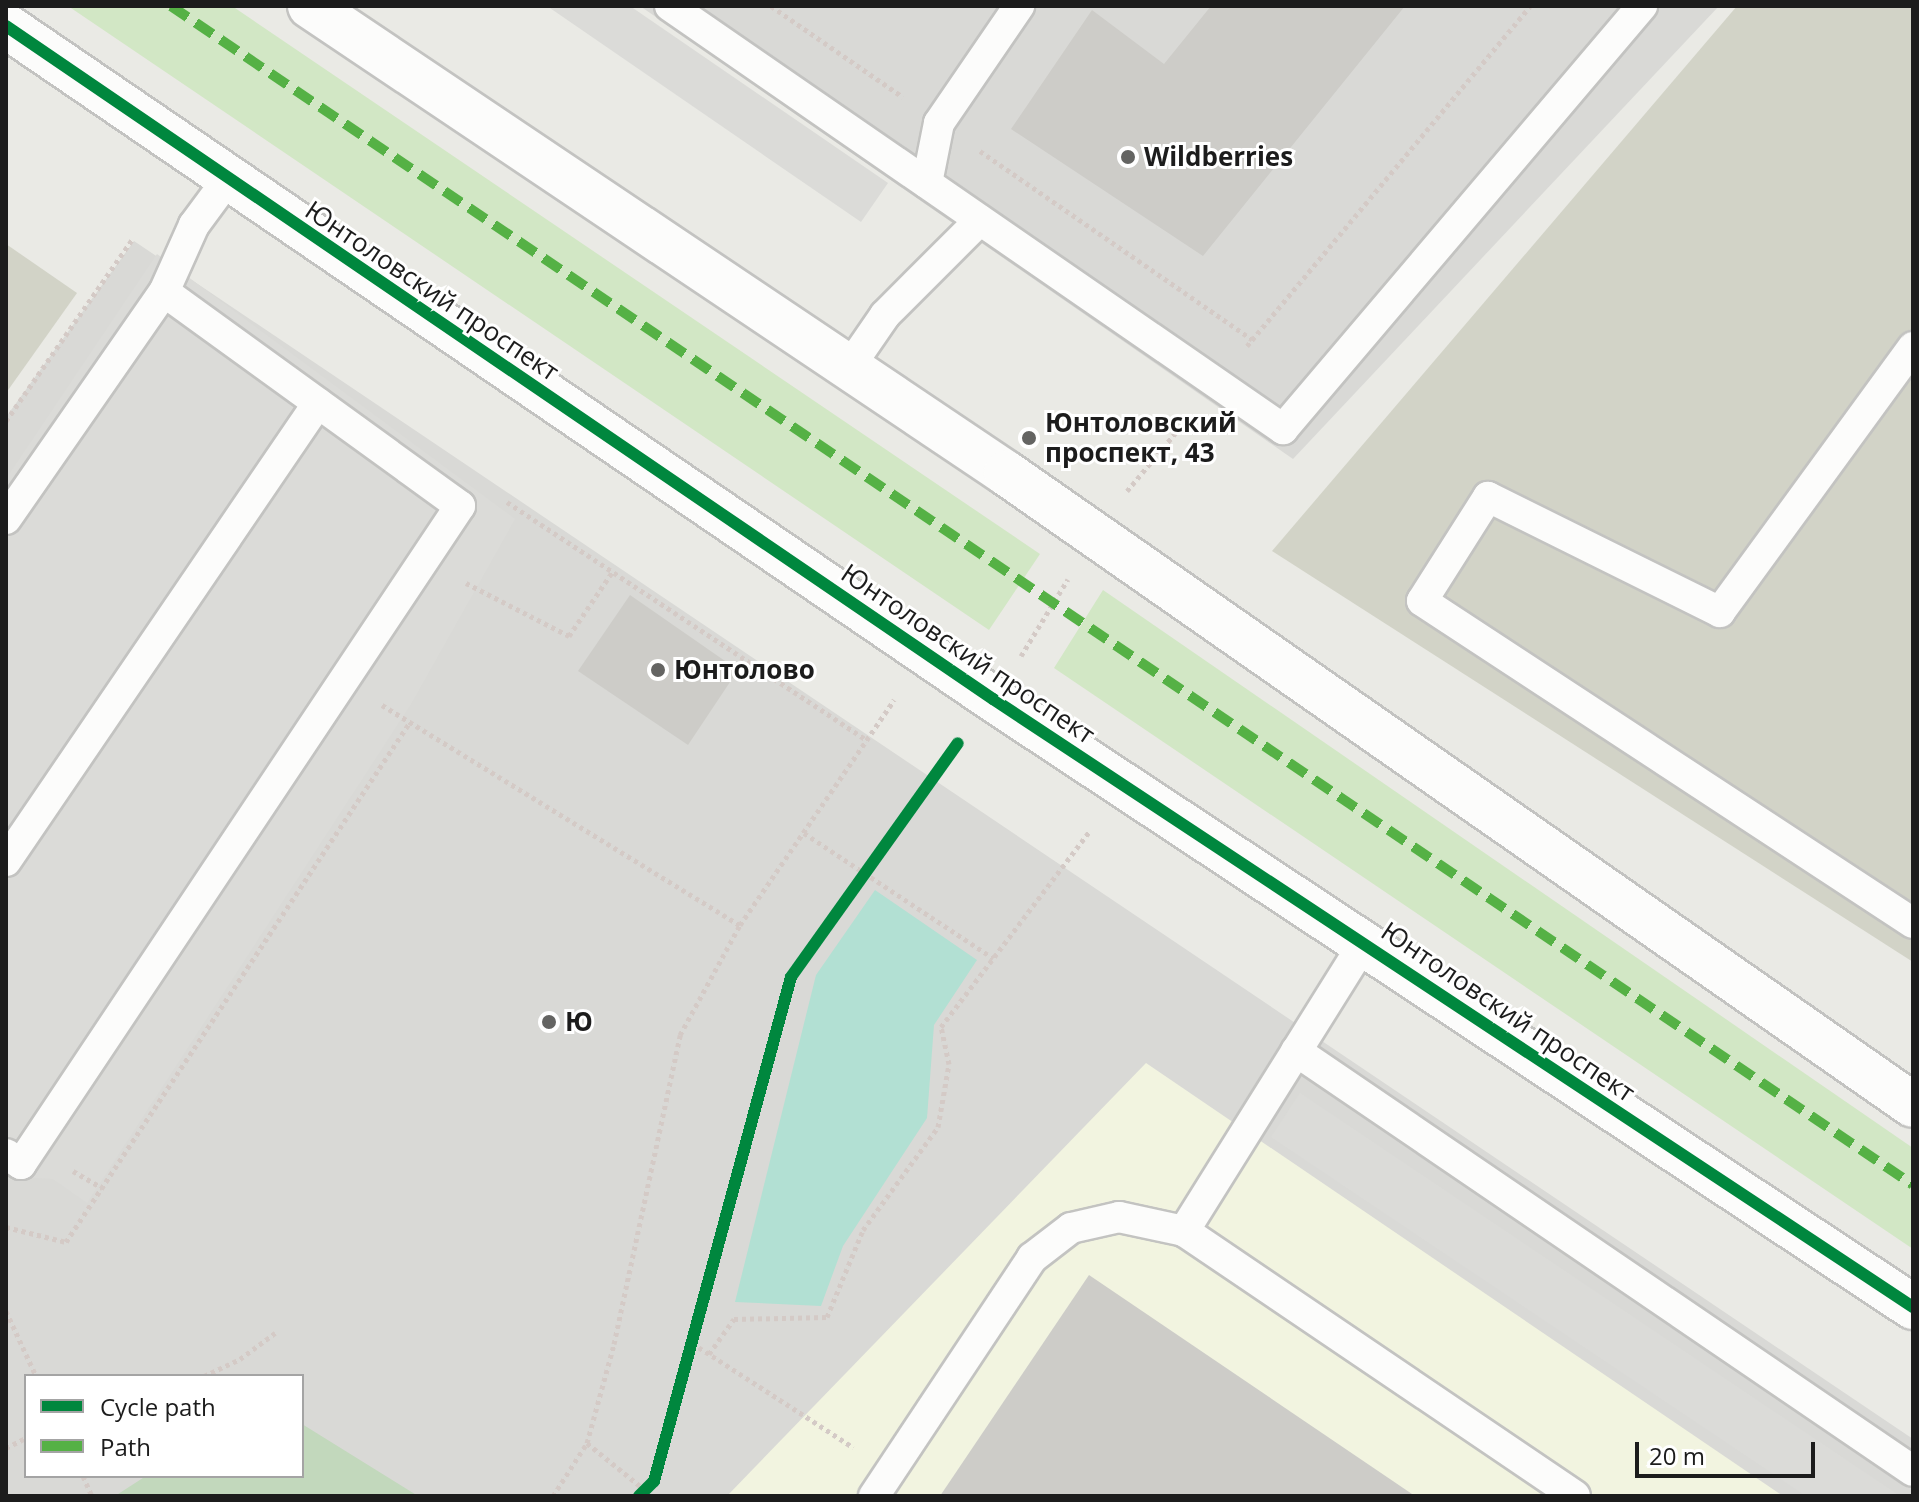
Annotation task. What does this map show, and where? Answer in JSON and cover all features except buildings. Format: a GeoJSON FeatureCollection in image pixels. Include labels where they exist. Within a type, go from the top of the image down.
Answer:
{"type":"FeatureCollection","features":[{"type":"Feature","properties":{"kind":"street"},"geometry":{"type":"LineString","coordinates":[[310,6],[850,366],[1913,1105]]}},
{"type":"Feature","properties":{"kind":"street","name":"Юнтоловский проспект"},"geometry":{"type":"LineString","coordinates":[[6,26],[993,699],[1913,1307]]}},
{"type":"Feature","properties":{"kind":"lane"},"geometry":{"type":"LineString","coordinates":[[670,6],[1283,429],[1642,6]]}},
{"type":"Feature","properties":{"kind":"lane"},"geometry":{"type":"LineString","coordinates":[[927,183],[939,123],[1019,6]]}},
{"type":"Feature","properties":{"kind":"lane"},"geometry":{"type":"LineString","coordinates":[[6,519],[164,292],[194,225],[228,179]]}},
{"type":"Feature","properties":{"kind":"lane"},"geometry":{"type":"LineString","coordinates":[[850,366],[885,315],[980,220]]}},
{"type":"Feature","properties":{"kind":"lane"},"geometry":{"type":"LineString","coordinates":[[6,1154],[21,1164],[460,506],[164,292]]}},
{"type":"Feature","properties":{"kind":"lane"},"geometry":{"type":"LineString","coordinates":[[1913,347],[1720,612],[1488,497],[1422,601],[1913,923]]}},
{"type":"Feature","properties":{"kind":"lane"},"geometry":{"type":"LineString","coordinates":[[6,861],[318,403]]}},
{"type":"Feature","properties":{"kind":"lane"},"geometry":{"type":"LineString","coordinates":[[1184,1231],[1364,943]]}},
{"type":"Feature","properties":{"kind":"lane"},"geometry":{"type":"LineString","coordinates":[[1296,1051],[1913,1471]]}},
{"type":"Feature","properties":{"kind":"lane"},"geometry":{"type":"LineString","coordinates":[[882,1484],[1032,1258],[1071,1228],[1119,1217],[1184,1231],[1575,1496]]}},
{"type":"Feature","properties":{"kind":"path"},"geometry":{"type":"LineString","coordinates":[[771,6],[1252,339],[1530,6]]}},
{"type":"Feature","properties":{"kind":"path"},"geometry":{"type":"LineString","coordinates":[[6,421],[141,227]]}},
{"type":"Feature","properties":{"kind":"path"},"geometry":{"type":"LineString","coordinates":[[495,494],[867,740]]}},
{"type":"Feature","properties":{"kind":"path"},"geometry":{"type":"LineString","coordinates":[[344,681],[740,925]]}},
{"type":"Feature","properties":{"kind":"path"},"geometry":{"type":"LineString","coordinates":[[553,1496],[587,1443],[614,1344],[680,1035],[740,925],[894,700]]}},
{"type":"Feature","properties":{"kind":"path"},"geometry":{"type":"LineString","coordinates":[[6,1227],[66,1242],[410,722]]}},
{"type":"Feature","properties":{"kind":"path"},"geometry":{"type":"LineString","coordinates":[[639,1496],[654,1481],[791,977],[958,743]]}},
{"type":"Feature","properties":{"kind":"path"},"geometry":{"type":"LineString","coordinates":[[709,1354],[734,1319],[827,1317],[863,1230],[938,1127],[949,1064],[941,1027],[1089,832]]}},
{"type":"Feature","properties":{"kind":"path"},"geometry":{"type":"LineString","coordinates":[[804,833],[866,870],[993,958]]}},
{"type":"Feature","properties":{"kind":"path"},"geometry":{"type":"LineString","coordinates":[[6,1311],[35,1374]]}},
{"type":"Feature","properties":{"kind":"path"},"geometry":{"type":"LineString","coordinates":[[208,1374],[240,1359],[275,1333]]}},
{"type":"Feature","properties":{"kind":"path"},"geometry":{"type":"LineString","coordinates":[[692,1343],[882,1484]]}},
{"type":"Feature","properties":{"kind":"path"},"geometry":{"type":"LineString","coordinates":[[6,1448],[24,1439]]}},
{"type":"Feature","properties":{"kind":"path"},"geometry":{"type":"LineString","coordinates":[[587,1443],[645,1490]]}},
{"type":"Feature","properties":{"kind":"shaded area"},"geometry":{"type":"Polygon","coordinates":[[[547,6],[630,6],[888,183],[861,222],[547,6]]]}},
{"type":"Feature","properties":{"kind":"shaded area"},"geometry":{"type":"Polygon","coordinates":[[[640,6],[1719,6],[1293,459],[640,6]]]}},
{"type":"Feature","properties":{"kind":"shaded area"},"geometry":{"type":"Polygon","coordinates":[[[1737,6],[1913,6],[1913,962],[1272,551],[1737,6]]]}},
{"type":"Feature","properties":{"kind":"shaded area"},"geometry":{"type":"Polygon","coordinates":[[[134,241],[1913,1439],[1913,1496],[6,1496],[6,417],[134,241]]]}},
{"type":"Feature","properties":{"kind":"shaded area"},"geometry":{"type":"Polygon","coordinates":[[[6,244],[77,293],[6,393],[6,244]]]}},
{"type":"Feature","properties":{"kind":"shaded area"},"geometry":{"type":"Polygon","coordinates":[[[157,254],[515,519],[411,704],[87,1203],[53,1179],[20,1177],[6,1167],[6,479],[157,254]]]}},
{"type":"Feature","properties":{"kind":"shaded area"},"geometry":{"type":"Polygon","coordinates":[[[1146,1063],[1783,1496],[727,1496],[1146,1063]]]}},
{"type":"Feature","properties":{"kind":"shaded area"},"geometry":{"type":"Polygon","coordinates":[[[1300,1093],[1900,1496],[1806,1496],[1271,1137],[1300,1093]]]}},
{"type":"Feature","properties":{"kind":"shaded area"},"geometry":{"type":"Polygon","coordinates":[[[304,1425],[418,1496],[115,1496],[143,1478],[304,1478],[304,1425]]]}},
{"type":"Feature","properties":{"kind":"green space"},"geometry":{"type":"Polygon","coordinates":[[[68,6],[232,6],[1040,554],[989,630],[68,6]]]}},
{"type":"Feature","properties":{"kind":"green space"},"geometry":{"type":"Polygon","coordinates":[[[1103,590],[1913,1148],[1913,1249],[1054,668],[1103,590]]]}},
{"type":"Feature","properties":{"kind":"green space"},"geometry":{"type":"Polygon","coordinates":[[[875,890],[977,960],[934,1025],[927,1118],[843,1246],[821,1306],[735,1302],[816,975],[875,890]]]}},
{"type":"Feature","properties":{"kind":"marked path"},"geometry":{"type":"LineString","coordinates":[[171,6],[1913,1185]]}},
{"type":"Feature","properties":{"kind":"cycle path"},"geometry":{"type":"LineString","coordinates":[[6,26],[993,699],[1913,1307]]}},
{"type":"Feature","properties":{"kind":"cycle path"},"geometry":{"type":"LineString","coordinates":[[639,1496],[654,1481],[791,977],[958,743]]}},
{"type":"Feature","properties":{"kind":"place","name":"Wildberries"},"geometry":{"type":"Point","coordinates":[1128,157]}},
{"type":"Feature","properties":{"kind":"place","name":"Юнтоловский проспект, 43"},"geometry":{"type":"Point","coordinates":[1029,438]}},
{"type":"Feature","properties":{"kind":"place","name":"Юнтолово"},"geometry":{"type":"Point","coordinates":[658,670]}},
{"type":"Feature","properties":{"kind":"place","name":"Ю"},"geometry":{"type":"Point","coordinates":[549,1022]}}]}
